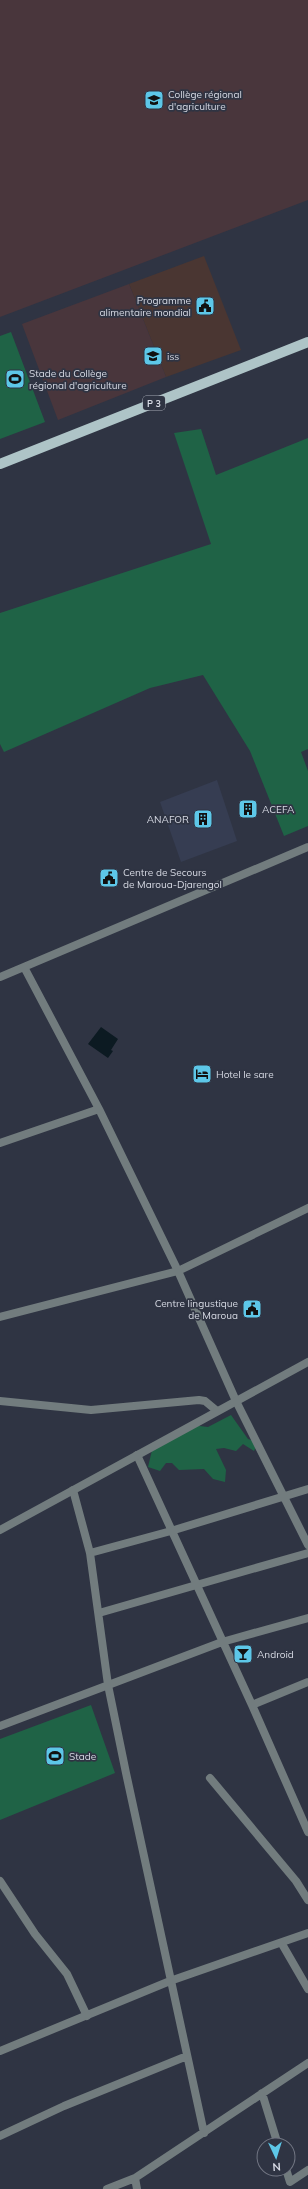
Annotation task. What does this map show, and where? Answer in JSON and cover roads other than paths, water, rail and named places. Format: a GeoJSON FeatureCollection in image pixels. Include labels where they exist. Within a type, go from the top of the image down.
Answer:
{"type":"FeatureCollection","features":[{"type":"Feature","properties":{"kind":"main road","name":"P 3"},"geometry":{"type":"LineString","coordinates":[[0,464],[308,342]]}},
{"type":"Feature","properties":{"kind":"street"},"geometry":{"type":"LineString","coordinates":[[0,977],[308,847]]}},
{"type":"Feature","properties":{"kind":"street"},"geometry":{"type":"LineString","coordinates":[[24,967],[99,1109],[178,1271],[236,1400],[308,1544]]}},
{"type":"Feature","properties":{"kind":"street"},"geometry":{"type":"LineString","coordinates":[[0,1143],[99,1109]]}},
{"type":"Feature","properties":{"kind":"street"},"geometry":{"type":"LineString","coordinates":[[0,1317],[178,1271],[308,1208]]}},
{"type":"Feature","properties":{"kind":"street"},"geometry":{"type":"LineString","coordinates":[[0,1530],[308,1362]]}},
{"type":"Feature","properties":{"kind":"street"},"geometry":{"type":"LineString","coordinates":[[0,1401],[91,1410],[199,1400],[205,1401],[217,1411]]}},
{"type":"Feature","properties":{"kind":"street"},"geometry":{"type":"LineString","coordinates":[[136,1455],[252,1705],[308,1832]]}},
{"type":"Feature","properties":{"kind":"street"},"geometry":{"type":"LineString","coordinates":[[90,1553],[171,1531],[308,1489]]}},
{"type":"Feature","properties":{"kind":"street"},"geometry":{"type":"LineString","coordinates":[[73,1490],[90,1553],[108,1685],[170,1981],[204,2133]]}},
{"type":"Feature","properties":{"kind":"street"},"geometry":{"type":"LineString","coordinates":[[99,1613],[308,1553]]}},
{"type":"Feature","properties":{"kind":"street"},"geometry":{"type":"LineString","coordinates":[[0,1726],[222,1642],[308,1618]]}},
{"type":"Feature","properties":{"kind":"street"},"geometry":{"type":"LineString","coordinates":[[252,1705],[308,1682]]}},
{"type":"Feature","properties":{"kind":"street"},"geometry":{"type":"LineString","coordinates":[[210,1778],[296,1881],[308,1900]]}},
{"type":"Feature","properties":{"kind":"street"},"geometry":{"type":"LineString","coordinates":[[0,1881],[35,1934],[66,1974],[87,2016]]}},
{"type":"Feature","properties":{"kind":"street"},"geometry":{"type":"LineString","coordinates":[[0,2051],[170,1981],[282,1944],[308,1933]]}},
{"type":"Feature","properties":{"kind":"street"},"geometry":{"type":"LineString","coordinates":[[282,1944],[308,1989]]}},
{"type":"Feature","properties":{"kind":"street"},"geometry":{"type":"LineString","coordinates":[[0,2136],[64,2106],[187,2056]]}},
{"type":"Feature","properties":{"kind":"street"},"geometry":{"type":"LineString","coordinates":[[107,2189],[135,2178],[308,2063]]}},
{"type":"Feature","properties":{"kind":"street"},"geometry":{"type":"LineString","coordinates":[[262,2094],[275,2137]]}},
{"type":"Feature","properties":{"kind":"street"},"geometry":{"type":"LineString","coordinates":[[288,2177],[290,2182],[308,2170]]}},
{"type":"Feature","properties":{"kind":"street"},"geometry":{"type":"LineString","coordinates":[[135,2178],[137,2189]]}},
{"type":"Feature","properties":{"kind":"place","name":"Collège régional d'agriculture"},"geometry":{"type":"Point","coordinates":[154,100]}},
{"type":"Feature","properties":{"kind":"place","name":"Programme alimentaire mondial"},"geometry":{"type":"Point","coordinates":[205,306]}},
{"type":"Feature","properties":{"kind":"place","name":"iss"},"geometry":{"type":"Point","coordinates":[153,356]}},
{"type":"Feature","properties":{"kind":"place","name":"Stade du Collège régional d'agriculture"},"geometry":{"type":"Point","coordinates":[15,379]}},
{"type":"Feature","properties":{"kind":"place","name":"ACEFA"},"geometry":{"type":"Point","coordinates":[248,809]}},
{"type":"Feature","properties":{"kind":"place","name":"ANAFOR"},"geometry":{"type":"Point","coordinates":[203,819]}},
{"type":"Feature","properties":{"kind":"place","name":"Centre de Secours de Maroua-Djarengol"},"geometry":{"type":"Point","coordinates":[109,878]}},
{"type":"Feature","properties":{"kind":"place","name":"Hotel le sare"},"geometry":{"type":"Point","coordinates":[202,1074]}},
{"type":"Feature","properties":{"kind":"place","name":"Centre lingustique de Maroua"},"geometry":{"type":"Point","coordinates":[252,1309]}},
{"type":"Feature","properties":{"kind":"place","name":"Android"},"geometry":{"type":"Point","coordinates":[243,1654]}},
{"type":"Feature","properties":{"kind":"place","name":"Stade"},"geometry":{"type":"Point","coordinates":[55,1756]}}]}
